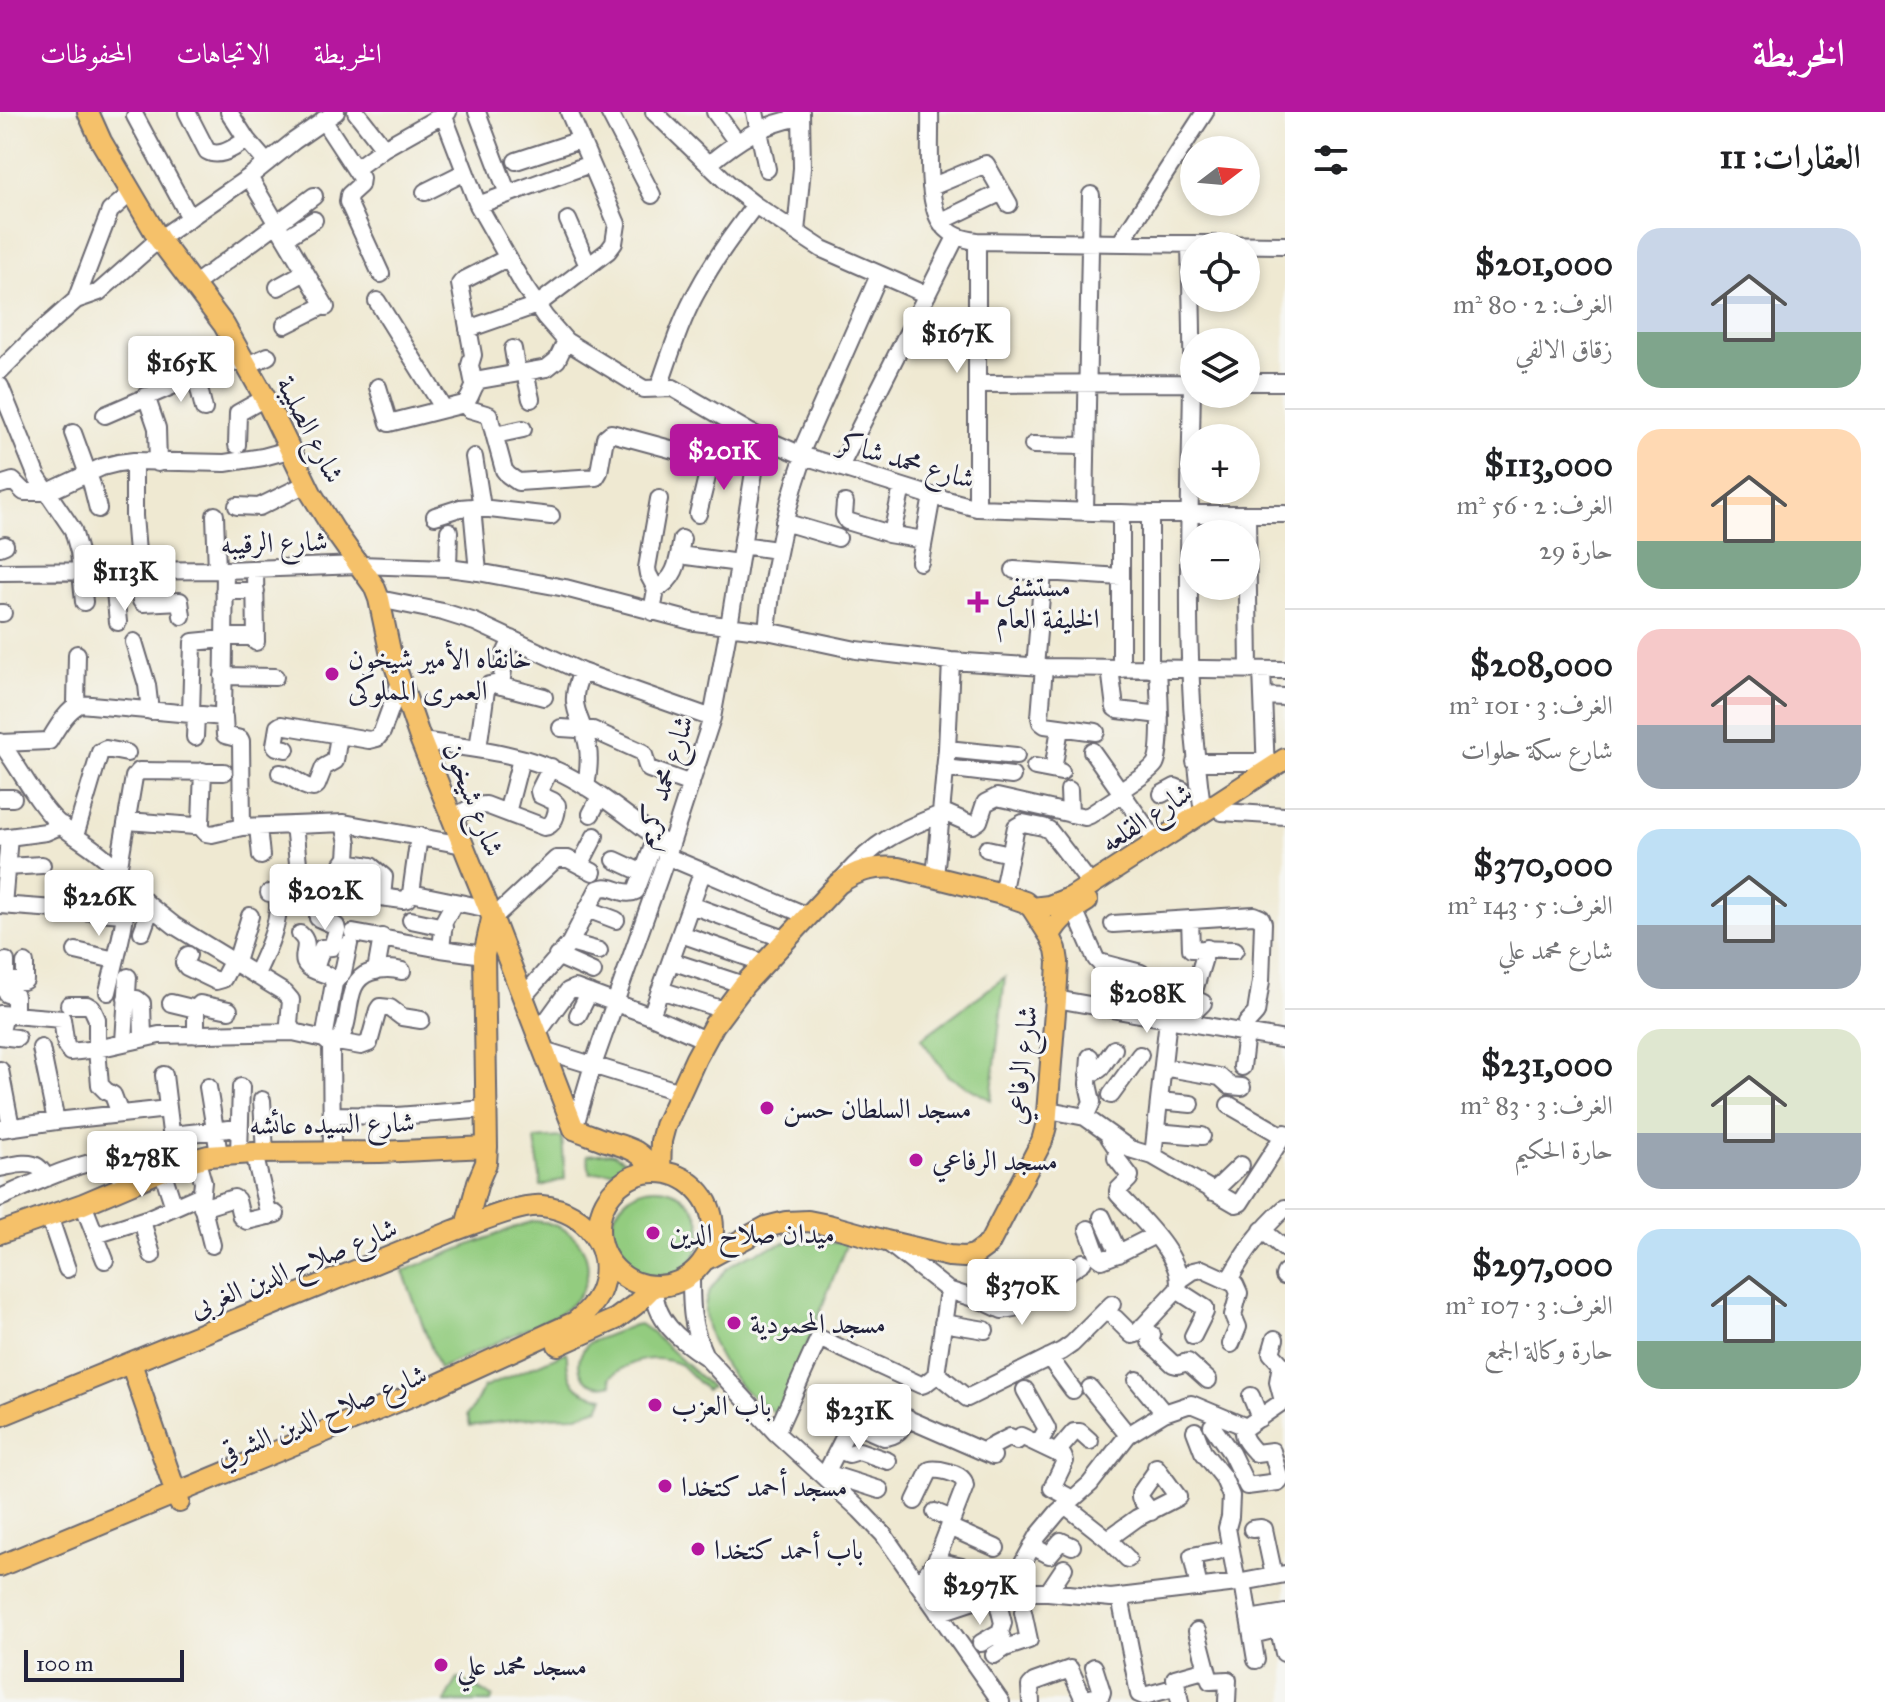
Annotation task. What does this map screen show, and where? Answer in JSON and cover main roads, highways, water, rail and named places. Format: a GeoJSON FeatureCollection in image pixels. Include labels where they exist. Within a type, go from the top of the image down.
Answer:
{"type":"FeatureCollection","features":[{"type":"Feature","properties":{"kind":"main road","name":"شارع الصليبة"},"geometry":{"type":"LineString","coordinates":[[88,112],[101,141],[159,239],[224,325],[265,398],[306,484],[359,565]]}},
{"type":"Feature","properties":{"kind":"main road","name":"شارع شيخون"},"geometry":{"type":"LineString","coordinates":[[359,565],[379,599],[390,651],[421,741],[574,1129],[625,1145]]}},
{"type":"Feature","properties":{"kind":"main road","name":"شارع القلعه"},"geometry":{"type":"LineString","coordinates":[[1050,936],[1060,921],[1074,909],[1276,766]]}},
{"type":"Feature","properties":{"kind":"main road","name":"شارع القلعه"},"geometry":{"type":"LineString","coordinates":[[1032,908],[1057,904],[1092,886],[1203,817]]}},
{"type":"Feature","properties":{"kind":"main road"},"geometry":{"type":"LineString","coordinates":[[658,1172],[665,1126],[705,1040],[724,1010],[785,939],[838,884],[852,874],[882,867],[898,868],[1002,894],[1032,908],[1050,936]]}},
{"type":"Feature","properties":{"kind":"main road"},"geometry":{"type":"LineString","coordinates":[[466,1226],[486,1163],[484,955],[491,914]]}},
{"type":"Feature","properties":{"kind":"main road","name":"شارع الرفاعي"},"geometry":{"type":"LineString","coordinates":[[697,1268],[766,1227],[786,1222],[808,1221],[828,1225],[949,1256],[964,1257],[982,1251],[989,1244],[1042,1141],[1049,1110],[1057,955],[1050,936]]}},
{"type":"Feature","properties":{"kind":"main road"},"geometry":{"type":"LineString","coordinates":[[625,1145],[647,1140],[665,1126]]}},
{"type":"Feature","properties":{"kind":"main road"},"geometry":{"type":"LineString","coordinates":[[625,1145],[637,1151],[658,1172]]}},
{"type":"Feature","properties":{"kind":"main road","name":"شارع السيده عائشه"},"geometry":{"type":"LineString","coordinates":[[0,1233],[83,1204],[196,1158],[244,1153],[487,1147]]}},
{"type":"Feature","properties":{"kind":"main road"},"geometry":{"type":"LineString","coordinates":[[658,1172],[672,1175],[694,1188],[703,1198],[709,1210],[712,1236],[709,1249],[697,1268],[680,1281],[654,1286],[631,1281],[615,1269],[599,1245],[601,1213],[609,1196],[637,1175],[658,1172]]}},
{"type":"Feature","properties":{"kind":"main road","name":"شارع صلاح الدين الغربى"},"geometry":{"type":"LineString","coordinates":[[0,1416],[466,1226],[530,1206],[562,1209],[580,1219],[599,1245]]}},
{"type":"Feature","properties":{"kind":"main road","name":"شارع صلاح الدين الشرقي"},"geometry":{"type":"LineString","coordinates":[[0,1575],[575,1322],[589,1310],[599,1293],[604,1275],[599,1245]]}},
{"type":"Feature","properties":{"kind":"main road","name":"شارع صلاح الدين الشرقي"},"geometry":{"type":"LineString","coordinates":[[0,1566],[478,1379],[626,1313],[654,1286]]}},
{"type":"Feature","properties":{"kind":"main road"},"geometry":{"type":"LineString","coordinates":[[131,1363],[178,1498]]}},
{"type":"Feature","properties":{"kind":"place","name":"مستشفى الخليفة العام"},"geometry":{"type":"Point","coordinates":[978,602]}},
{"type":"Feature","properties":{"kind":"place","name":"خانقاه الأمير شيخون العمرى المملوكى"},"geometry":{"type":"Point","coordinates":[332,674]}},
{"type":"Feature","properties":{"kind":"place","name":"مسجد السلطان حسن"},"geometry":{"type":"Point","coordinates":[767,1108]}},
{"type":"Feature","properties":{"kind":"place","name":"مسجد الرفاعي"},"geometry":{"type":"Point","coordinates":[916,1160]}},
{"type":"Feature","properties":{"kind":"place","name":"ميدان صلاح الدين"},"geometry":{"type":"Point","coordinates":[653,1233]}},
{"type":"Feature","properties":{"kind":"place","name":"مسجد المحمودية"},"geometry":{"type":"Point","coordinates":[734,1323]}},
{"type":"Feature","properties":{"kind":"place","name":"باب العزب"},"geometry":{"type":"Point","coordinates":[655,1405]}},
{"type":"Feature","properties":{"kind":"place","name":"مسجد أحمد كتخدا"},"geometry":{"type":"Point","coordinates":[665,1486]}},
{"type":"Feature","properties":{"kind":"place","name":"باب أحمد كتخدا"},"geometry":{"type":"Point","coordinates":[698,1549]}},
{"type":"Feature","properties":{"kind":"place","name":"مسجد محمد علي"},"geometry":{"type":"Point","coordinates":[441,1665]}}]}
